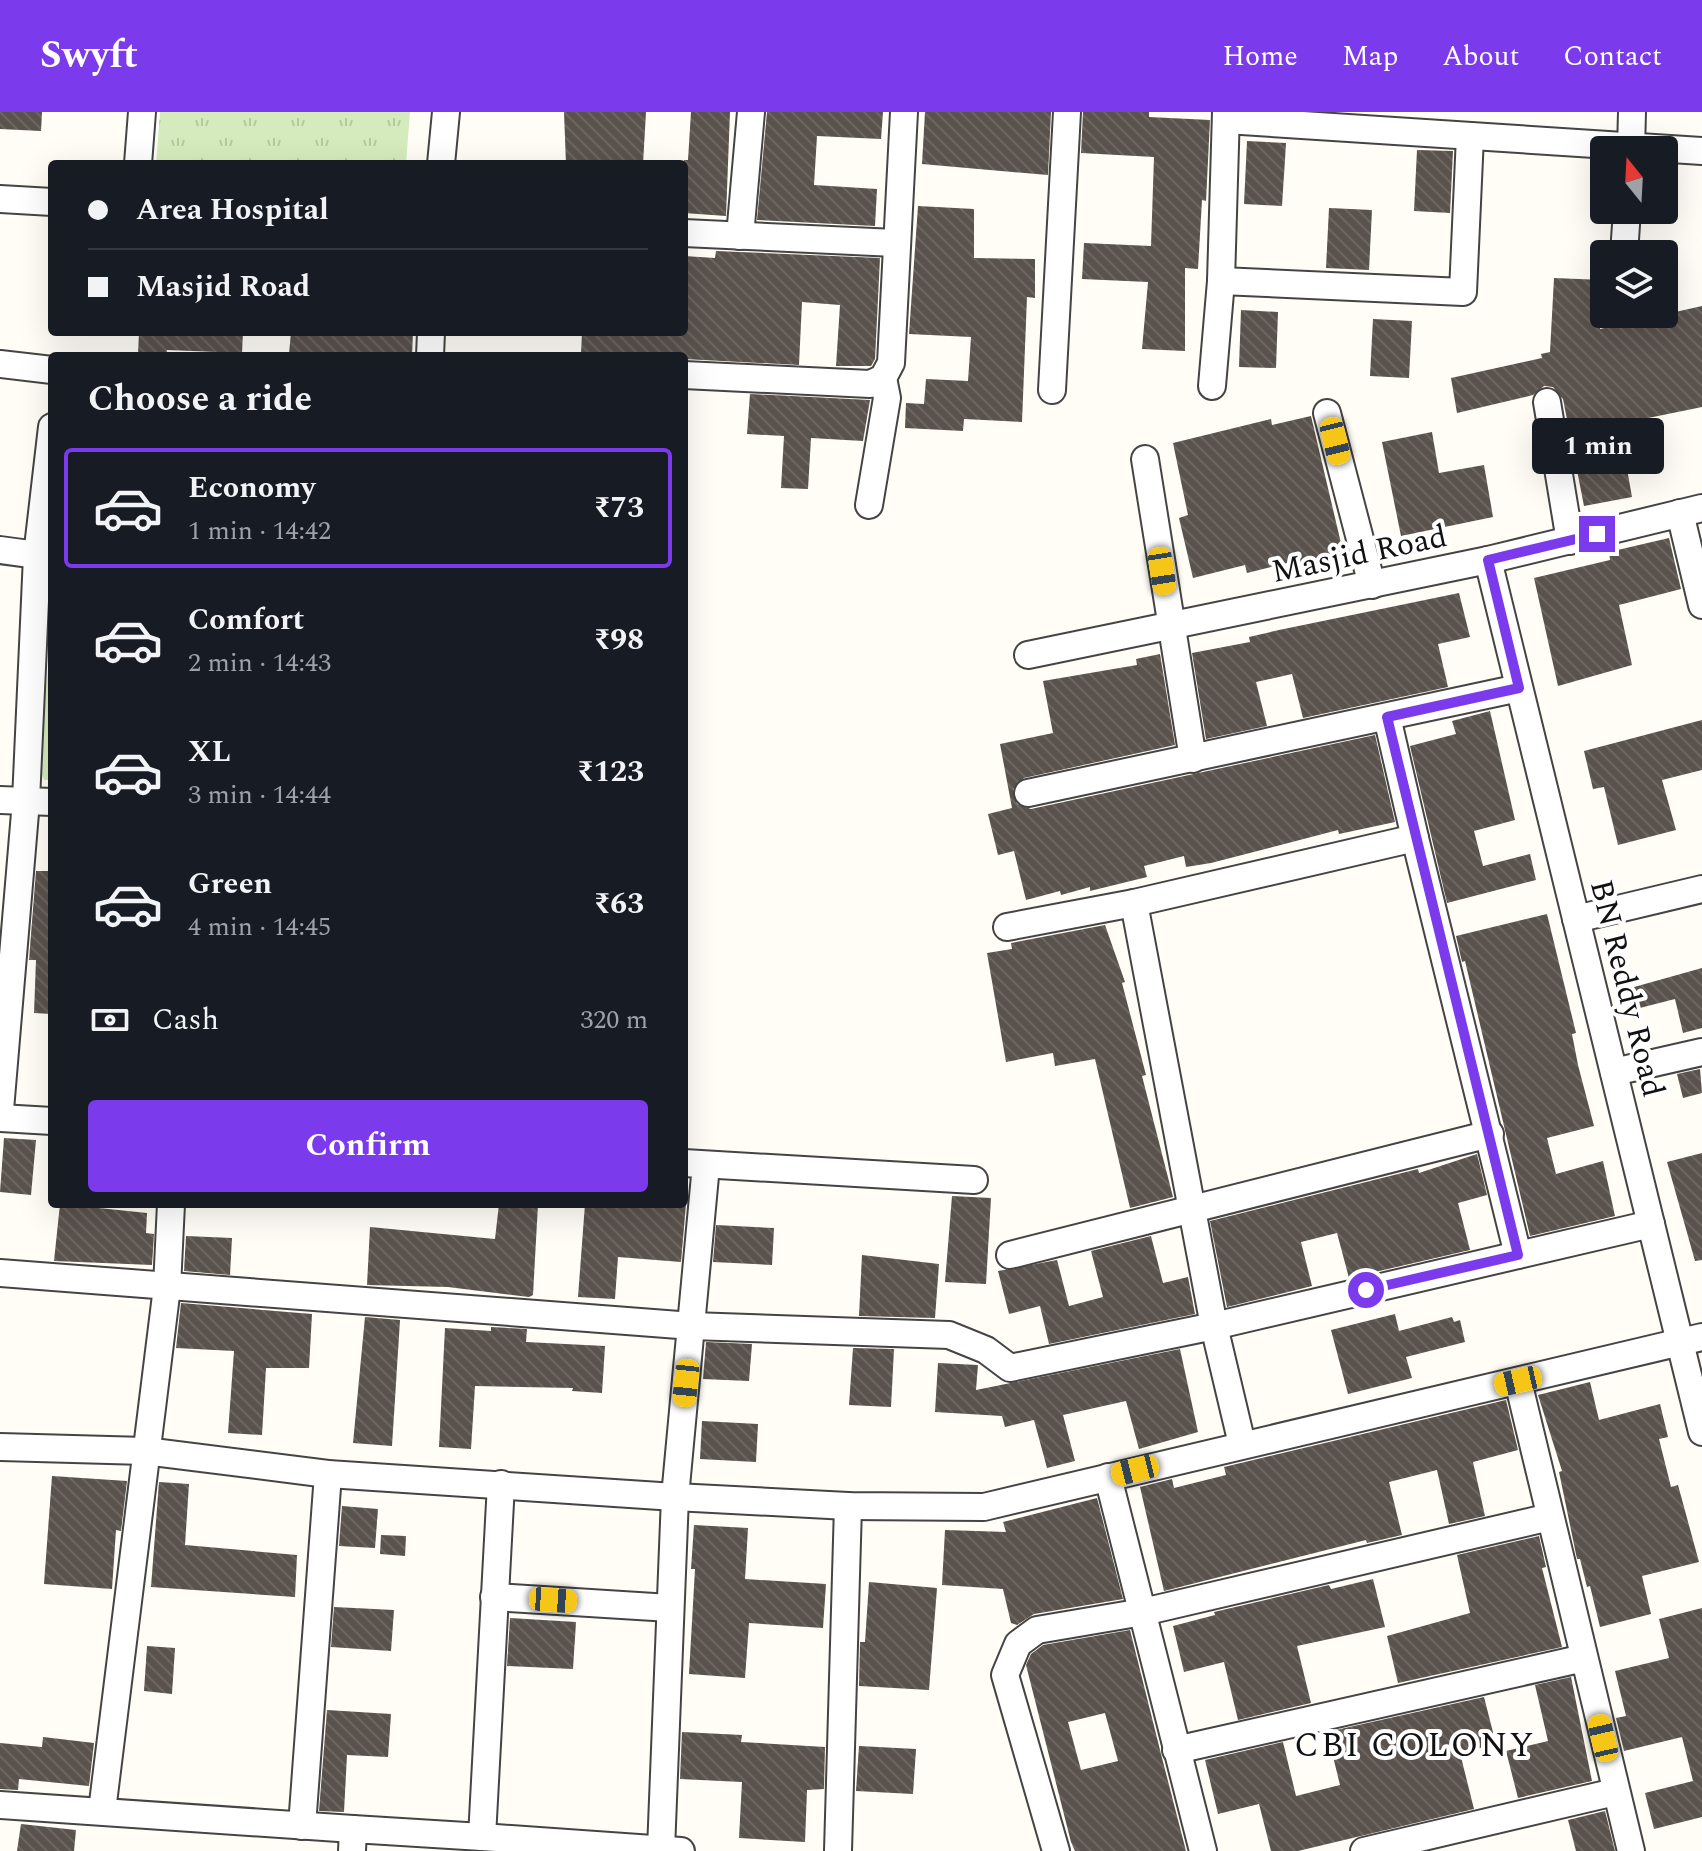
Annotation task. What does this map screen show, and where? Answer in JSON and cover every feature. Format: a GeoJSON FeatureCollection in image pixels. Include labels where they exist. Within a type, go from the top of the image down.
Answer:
{"type":"FeatureCollection","features":[{"type":"Feature","properties":{"kind":"street"},"geometry":{"type":"LineString","coordinates":[[138,160],[142,112]]}},
{"type":"Feature","properties":{"kind":"street"},"geometry":{"type":"LineString","coordinates":[[441,160],[446,112]]}},
{"type":"Feature","properties":{"kind":"street"},"geometry":{"type":"LineString","coordinates":[[740,236],[751,112]]}},
{"type":"Feature","properties":{"kind":"street"},"geometry":{"type":"LineString","coordinates":[[688,375],[870,384],[883,378],[891,363],[904,112]]}},
{"type":"Feature","properties":{"kind":"street"},"geometry":{"type":"LineString","coordinates":[[1052,390],[1067,112]]}},
{"type":"Feature","properties":{"kind":"street"},"geometry":{"type":"LineString","coordinates":[[1632,112],[1632,136]]}},
{"type":"Feature","properties":{"kind":"street"},"geometry":{"type":"LineString","coordinates":[[1212,386],[1221,281],[1226,116],[1590,146]]}},
{"type":"Feature","properties":{"kind":"street"},"geometry":{"type":"LineString","coordinates":[[1221,281],[1463,292],[1470,136]]}},
{"type":"Feature","properties":{"kind":"street"},"geometry":{"type":"LineString","coordinates":[[1678,150],[1702,151]]}},
{"type":"Feature","properties":{"kind":"street"},"geometry":{"type":"LineString","coordinates":[[0,199],[48,202]]}},
{"type":"Feature","properties":{"kind":"street"},"geometry":{"type":"LineString","coordinates":[[688,233],[895,243]]}},
{"type":"Feature","properties":{"kind":"street"},"geometry":{"type":"LineString","coordinates":[[0,364],[48,370]]}},
{"type":"Feature","properties":{"kind":"street"},"geometry":{"type":"LineString","coordinates":[[869,505],[887,398],[883,378]]}},
{"type":"Feature","properties":{"kind":"street"},"geometry":{"type":"LineString","coordinates":[[1547,402],[1570,541]]}},
{"type":"Feature","properties":{"kind":"street"},"geometry":{"type":"LineString","coordinates":[[1327,413],[1372,585]]}},
{"type":"Feature","properties":{"kind":"street"},"geometry":{"type":"LineString","coordinates":[[1145,459],[1193,759]]}},
{"type":"Feature","properties":{"kind":"street"},"geometry":{"type":"LineString","coordinates":[[0,1110],[7,952],[26,801],[48,492]]}},
{"type":"Feature","properties":{"kind":"street"},"geometry":{"type":"LineString","coordinates":[[1691,511],[1702,605]]}},
{"type":"Feature","properties":{"kind":"street","name":"Masjid Road"},"geometry":{"type":"LineString","coordinates":[[1028,655],[1171,628],[1488,560],[1691,511]]}},
{"type":"Feature","properties":{"kind":"street"},"geometry":{"type":"LineString","coordinates":[[0,550],[44,556]]}},
{"type":"Feature","properties":{"kind":"street","name":"BN Reddy Road"},"geometry":{"type":"LineString","coordinates":[[1488,560],[1651,1224],[1691,1339],[1702,1432]]}},
{"type":"Feature","properties":{"kind":"street"},"geometry":{"type":"LineString","coordinates":[[1028,793],[1519,688]]}},
{"type":"Feature","properties":{"kind":"street"},"geometry":{"type":"LineString","coordinates":[[1387,717],[1518,1255]]}},
{"type":"Feature","properties":{"kind":"street"},"geometry":{"type":"LineString","coordinates":[[1007,927],[1134,903],[1415,838]]}},
{"type":"Feature","properties":{"kind":"street"},"geometry":{"type":"LineString","coordinates":[[1576,919],[1702,889]]}},
{"type":"Feature","properties":{"kind":"street"},"geometry":{"type":"LineString","coordinates":[[1134,903],[1214,1326],[1242,1444]]}},
{"type":"Feature","properties":{"kind":"street"},"geometry":{"type":"LineString","coordinates":[[1614,1072],[1702,1052]]}},
{"type":"Feature","properties":{"kind":"street"},"geometry":{"type":"LineString","coordinates":[[0,1118],[48,1121]]}},
{"type":"Feature","properties":{"kind":"street"},"geometry":{"type":"LineString","coordinates":[[1010,1255],[1490,1134]]}},
{"type":"Feature","properties":{"kind":"street"},"geometry":{"type":"LineString","coordinates":[[0,1805],[302,1826],[352,1840],[482,1837],[528,1846],[674,1851],[670,1608],[675,1497],[692,1326],[695,1164],[974,1180]]}},
{"type":"Feature","properties":{"kind":"street"},"geometry":{"type":"LineString","coordinates":[[102,1811],[167,1287],[171,1208]]}},
{"type":"Feature","properties":{"kind":"street"},"geometry":{"type":"LineString","coordinates":[[0,1273],[692,1326],[949,1335],[986,1350],[1010,1368],[1214,1326],[1651,1224]]}},
{"type":"Feature","properties":{"kind":"street"},"geometry":{"type":"LineString","coordinates":[[0,1447],[145,1451],[328,1474],[675,1497],[848,1506],[984,1507],[1691,1339]]}},
{"type":"Feature","properties":{"kind":"street"},"geometry":{"type":"LineString","coordinates":[[1518,1381],[1631,1851]]}},
{"type":"Feature","properties":{"kind":"street"},"geometry":{"type":"LineString","coordinates":[[302,1826],[328,1474]]}},
{"type":"Feature","properties":{"kind":"street"},"geometry":{"type":"LineString","coordinates":[[1108,1477],[1203,1851]]}},
{"type":"Feature","properties":{"kind":"street"},"geometry":{"type":"LineString","coordinates":[[482,1837],[501,1484]]}},
{"type":"Feature","properties":{"kind":"street"},"geometry":{"type":"LineString","coordinates":[[838,1851],[848,1506]]}},
{"type":"Feature","properties":{"kind":"street"},"geometry":{"type":"LineString","coordinates":[[1056,1851],[1005,1675],[1018,1644],[1037,1630],[1143,1612],[1550,1517]]}},
{"type":"Feature","properties":{"kind":"street"},"geometry":{"type":"LineString","coordinates":[[494,1597],[670,1608]]}},
{"type":"Feature","properties":{"kind":"street"},"geometry":{"type":"LineString","coordinates":[[1176,1750],[1584,1658]]}},
{"type":"Feature","properties":{"kind":"street"},"geometry":{"type":"LineString","coordinates":[[1364,1851],[1615,1792]]}},
{"type":"Feature","properties":{"kind":"green space"},"geometry":{"type":"Polygon","coordinates":[[[160,112],[410,112],[406,160],[156,160],[160,112]]]}},
{"type":"Feature","properties":{"kind":"green space"},"geometry":{"type":"Polygon","coordinates":[[[48,670],[48,780],[44,780],[38,766],[48,670]]]}},
{"type":"Feature","properties":{"kind":"building"},"geometry":{"type":"Polygon","coordinates":[[[0,112],[42,112],[41,131],[0,129],[0,112]]]}},
{"type":"Feature","properties":{"kind":"building"},"geometry":{"type":"Polygon","coordinates":[[[564,112],[646,112],[643,160],[566,160],[564,112]]]}},
{"type":"Feature","properties":{"kind":"building"},"geometry":{"type":"Polygon","coordinates":[[[691,112],[730,112],[726,216],[688,213],[691,112]]]}},
{"type":"Feature","properties":{"kind":"building"},"geometry":{"type":"Polygon","coordinates":[[[767,112],[883,112],[881,139],[817,136],[814,185],[877,189],[875,226],[757,220],[767,112]]]}},
{"type":"Feature","properties":{"kind":"building"},"geometry":{"type":"Polygon","coordinates":[[[925,112],[1051,112],[1048,175],[922,164],[925,112]]]}},
{"type":"Feature","properties":{"kind":"building"},"geometry":{"type":"Polygon","coordinates":[[[1083,112],[1149,112],[1149,117],[1210,120],[1206,201],[1202,200],[1198,269],[1185,268],[1185,351],[1142,349],[1148,282],[1082,279],[1084,243],[1151,246],[1154,157],[1081,153],[1083,112]]]}},
{"type":"Feature","properties":{"kind":"building"},"geometry":{"type":"Polygon","coordinates":[[[1247,141],[1286,143],[1282,206],[1244,204],[1247,141]]]}},
{"type":"Feature","properties":{"kind":"building"},"geometry":{"type":"Polygon","coordinates":[[[1417,150],[1453,151],[1450,213],[1414,211],[1417,150]]]}},
{"type":"Feature","properties":{"kind":"building"},"geometry":{"type":"Polygon","coordinates":[[[918,206],[974,209],[974,258],[1035,259],[1035,298],[1027,297],[1022,422],[964,419],[963,431],[905,428],[906,403],[924,404],[926,379],[968,381],[971,337],[909,334],[918,206]]]}},
{"type":"Feature","properties":{"kind":"building"},"geometry":{"type":"Polygon","coordinates":[[[1329,208],[1372,210],[1369,270],[1326,268],[1329,208]]]}},
{"type":"Feature","properties":{"kind":"building"},"geometry":{"type":"Polygon","coordinates":[[[716,251],[880,258],[875,359],[871,366],[836,366],[840,305],[802,302],[799,365],[688,359],[688,352],[581,352],[582,336],[688,336],[688,256],[715,258],[716,251]]]}},
{"type":"Feature","properties":{"kind":"building"},"geometry":{"type":"Polygon","coordinates":[[[1554,278],[1590,279],[1590,328],[1678,328],[1678,311],[1702,306],[1702,407],[1619,424],[1632,497],[1584,506],[1563,399],[1553,387],[1544,386],[1533,395],[1457,413],[1451,378],[1542,358],[1541,354],[1550,352],[1554,278]]]}},
{"type":"Feature","properties":{"kind":"building"},"geometry":{"type":"Polygon","coordinates":[[[1241,310],[1278,312],[1276,368],[1239,367],[1241,310]]]}},
{"type":"Feature","properties":{"kind":"building"},"geometry":{"type":"Polygon","coordinates":[[[1373,319],[1412,321],[1409,378],[1370,376],[1373,319]]]}},
{"type":"Feature","properties":{"kind":"building"},"geometry":{"type":"Polygon","coordinates":[[[139,336],[243,336],[242,352],[138,352],[139,336]]]}},
{"type":"Feature","properties":{"kind":"building"},"geometry":{"type":"Polygon","coordinates":[[[291,336],[413,336],[412,352],[289,352],[291,336]]]}},
{"type":"Feature","properties":{"kind":"building"},"geometry":{"type":"Polygon","coordinates":[[[750,394],[870,400],[863,441],[811,438],[808,489],[781,488],[784,436],[747,434],[750,394]]]}},
{"type":"Feature","properties":{"kind":"building"},"geometry":{"type":"Polygon","coordinates":[[[1311,416],[1344,556],[1300,566],[1299,560],[1247,573],[1245,565],[1193,578],[1179,518],[1188,515],[1173,443],[1271,419],[1272,425],[1311,416]]]}},
{"type":"Feature","properties":{"kind":"building"},"geometry":{"type":"Polygon","coordinates":[[[1432,432],[1439,473],[1484,465],[1493,517],[1401,536],[1382,442],[1432,432]]]}},
{"type":"Feature","properties":{"kind":"building"},"geometry":{"type":"Polygon","coordinates":[[[1669,538],[1681,589],[1619,605],[1632,665],[1558,686],[1534,578],[1610,560],[1609,552],[1669,538]]]}},
{"type":"Feature","properties":{"kind":"building"},"geometry":{"type":"Polygon","coordinates":[[[1459,593],[1470,637],[1438,644],[1448,687],[1303,718],[1292,674],[1256,682],[1267,726],[1206,739],[1192,653],[1250,642],[1249,637],[1279,630],[1459,593]]]}},
{"type":"Feature","properties":{"kind":"building"},"geometry":{"type":"Polygon","coordinates":[[[1160,654],[1175,745],[1024,778],[1013,789],[1017,804],[1031,809],[1375,735],[1395,822],[1339,834],[1338,830],[1211,863],[1186,867],[1184,856],[1144,866],[1147,877],[1090,891],[1090,887],[1061,895],[1060,891],[1026,900],[1014,851],[998,855],[988,814],[1012,808],[1000,744],[1053,733],[1043,681],[1137,665],[1136,659],[1160,654]]]}},
{"type":"Feature","properties":{"kind":"building"},"geometry":{"type":"Polygon","coordinates":[[[1490,711],[1515,820],[1474,831],[1483,866],[1530,854],[1536,880],[1447,903],[1410,746],[1456,734],[1452,721],[1490,711]]]}},
{"type":"Feature","properties":{"kind":"building"},"geometry":{"type":"Polygon","coordinates":[[[1702,720],[1702,770],[1662,780],[1676,830],[1618,845],[1604,787],[1593,789],[1584,751],[1702,720]]]}},
{"type":"Feature","properties":{"kind":"building"},"geometry":{"type":"Polygon","coordinates":[[[36,871],[48,871],[48,1014],[34,1013],[36,960],[29,960],[36,871]]]}},
{"type":"Feature","properties":{"kind":"building"},"geometry":{"type":"Polygon","coordinates":[[[1547,914],[1576,1033],[1572,1034],[1578,1065],[1594,1126],[1547,1138],[1556,1174],[1603,1161],[1615,1216],[1530,1236],[1465,961],[1462,962],[1456,936],[1547,914]]]}},
{"type":"Feature","properties":{"kind":"building"},"geometry":{"type":"Polygon","coordinates":[[[1105,925],[1125,982],[1122,983],[1146,1075],[1142,1076],[1173,1197],[1130,1208],[1095,1059],[1055,1066],[1053,1053],[1006,1062],[987,953],[1012,949],[1011,943],[1105,925]]]}},
{"type":"Feature","properties":{"kind":"building"},"geometry":{"type":"Polygon","coordinates":[[[1702,968],[1702,1028],[1683,1033],[1675,999],[1632,1010],[1627,989],[1702,968]]]}},
{"type":"Feature","properties":{"kind":"building"},"geometry":{"type":"Polygon","coordinates":[[[1700,1069],[1702,1093],[1683,1098],[1677,1074],[1700,1069]]]}},
{"type":"Feature","properties":{"kind":"building"},"geometry":{"type":"Polygon","coordinates":[[[4,1138],[36,1140],[31,1195],[0,1192],[4,1138]]]}},
{"type":"Feature","properties":{"kind":"building"},"geometry":{"type":"Polygon","coordinates":[[[1702,1153],[1702,1260],[1695,1261],[1667,1162],[1702,1153]]]}},
{"type":"Feature","properties":{"kind":"building"},"geometry":{"type":"Polygon","coordinates":[[[1477,1154],[1487,1195],[1458,1203],[1470,1250],[1349,1278],[1337,1233],[1301,1242],[1312,1286],[1227,1307],[1210,1221],[1418,1169],[1419,1173],[1477,1154]]]}},
{"type":"Feature","properties":{"kind":"building"},"geometry":{"type":"Polygon","coordinates":[[[952,1196],[991,1198],[986,1284],[945,1282],[952,1196]]]}},
{"type":"Feature","properties":{"kind":"building"},"geometry":{"type":"Polygon","coordinates":[[[60,1208],[147,1213],[146,1233],[154,1234],[152,1265],[54,1261],[60,1208]]]}},
{"type":"Feature","properties":{"kind":"building"},"geometry":{"type":"Polygon","coordinates":[[[499,1208],[538,1208],[533,1295],[448,1287],[367,1285],[370,1227],[495,1239],[499,1208]]]}},
{"type":"Feature","properties":{"kind":"building"},"geometry":{"type":"Polygon","coordinates":[[[585,1208],[686,1208],[681,1262],[618,1257],[615,1299],[578,1297],[585,1208]]]}},
{"type":"Feature","properties":{"kind":"building"},"geometry":{"type":"Polygon","coordinates":[[[716,1225],[774,1228],[772,1265],[713,1262],[716,1225]]]}},
{"type":"Feature","properties":{"kind":"building"},"geometry":{"type":"Polygon","coordinates":[[[186,1236],[232,1238],[230,1275],[184,1271],[186,1236]]]}},
{"type":"Feature","properties":{"kind":"building"},"geometry":{"type":"Polygon","coordinates":[[[1151,1236],[1163,1283],[1188,1277],[1195,1314],[1049,1344],[1040,1306],[1009,1314],[998,1271],[1057,1260],[1069,1306],[1103,1297],[1091,1251],[1151,1236]]]}},
{"type":"Feature","properties":{"kind":"building"},"geometry":{"type":"Polygon","coordinates":[[[862,1255],[939,1264],[935,1318],[859,1316],[862,1255]]]}},
{"type":"Feature","properties":{"kind":"building"},"geometry":{"type":"Polygon","coordinates":[[[181,1303],[312,1314],[309,1368],[266,1368],[262,1435],[228,1433],[234,1351],[176,1348],[181,1303]]]}},
{"type":"Feature","properties":{"kind":"building"},"geometry":{"type":"Polygon","coordinates":[[[1395,1314],[1399,1331],[1452,1317],[1454,1322],[1460,1320],[1465,1342],[1406,1357],[1412,1378],[1348,1394],[1331,1330],[1395,1314]]]}},
{"type":"Feature","properties":{"kind":"building"},"geometry":{"type":"Polygon","coordinates":[[[365,1317],[400,1320],[392,1446],[353,1443],[365,1317]]]}},
{"type":"Feature","properties":{"kind":"building"},"geometry":{"type":"Polygon","coordinates":[[[491,1327],[527,1329],[526,1342],[605,1346],[602,1393],[572,1391],[573,1388],[475,1386],[471,1449],[439,1447],[445,1328],[491,1331],[491,1327]]]}},
{"type":"Feature","properties":{"kind":"building"},"geometry":{"type":"Polygon","coordinates":[[[706,1342],[752,1344],[749,1381],[703,1379],[706,1342]]]}},
{"type":"Feature","properties":{"kind":"building"},"geometry":{"type":"Polygon","coordinates":[[[853,1348],[894,1349],[891,1407],[849,1405],[853,1348]]]}},
{"type":"Feature","properties":{"kind":"building"},"geometry":{"type":"Polygon","coordinates":[[[1180,1349],[1198,1432],[1139,1449],[1126,1401],[1063,1415],[1075,1461],[1047,1468],[1034,1420],[1005,1427],[1002,1416],[935,1412],[938,1363],[978,1365],[976,1390],[1180,1349]]]}},
{"type":"Feature","properties":{"kind":"building"},"geometry":{"type":"Polygon","coordinates":[[[1590,1382],[1599,1420],[1660,1404],[1668,1437],[1659,1439],[1671,1487],[1678,1485],[1699,1562],[1642,1576],[1651,1614],[1600,1627],[1590,1586],[1587,1587],[1580,1559],[1577,1559],[1559,1472],[1562,1471],[1538,1395],[1590,1382]]]}},
{"type":"Feature","properties":{"kind":"building"},"geometry":{"type":"Polygon","coordinates":[[[1506,1400],[1518,1450],[1473,1462],[1485,1516],[1449,1524],[1437,1470],[1389,1482],[1402,1535],[1367,1543],[1366,1540],[1164,1591],[1140,1487],[1172,1479],[1174,1488],[1226,1475],[1224,1467],[1506,1400]]]}},
{"type":"Feature","properties":{"kind":"building"},"geometry":{"type":"Polygon","coordinates":[[[702,1421],[758,1424],[756,1462],[700,1459],[702,1421]]]}},
{"type":"Feature","properties":{"kind":"building"},"geometry":{"type":"Polygon","coordinates":[[[52,1476],[127,1481],[121,1531],[116,1530],[112,1589],[44,1584],[52,1476]]]}},
{"type":"Feature","properties":{"kind":"building"},"geometry":{"type":"Polygon","coordinates":[[[159,1482],[189,1484],[185,1545],[297,1555],[295,1597],[151,1587],[159,1482]]]}},
{"type":"Feature","properties":{"kind":"building"},"geometry":{"type":"Polygon","coordinates":[[[1097,1498],[1123,1599],[1034,1614],[1017,1625],[1011,1623],[1003,1589],[942,1585],[945,1530],[1006,1532],[1003,1522],[1097,1498]]]}},
{"type":"Feature","properties":{"kind":"building"},"geometry":{"type":"Polygon","coordinates":[[[342,1506],[378,1509],[375,1548],[339,1546],[342,1506]]]}},
{"type":"Feature","properties":{"kind":"building"},"geometry":{"type":"Polygon","coordinates":[[[694,1525],[748,1528],[745,1579],[826,1584],[823,1628],[749,1623],[745,1678],[689,1674],[695,1569],[691,1569],[694,1525]]]}},
{"type":"Feature","properties":{"kind":"building"},"geometry":{"type":"Polygon","coordinates":[[[381,1535],[406,1536],[405,1556],[380,1554],[381,1535]]]}},
{"type":"Feature","properties":{"kind":"building"},"geometry":{"type":"Polygon","coordinates":[[[1539,1536],[1546,1567],[1542,1568],[1562,1647],[1398,1683],[1387,1636],[1470,1613],[1457,1555],[1539,1536]]]}},
{"type":"Feature","properties":{"kind":"building"},"geometry":{"type":"Polygon","coordinates":[[[1373,1579],[1385,1627],[1297,1646],[1311,1703],[1238,1720],[1224,1662],[1184,1672],[1173,1626],[1215,1615],[1214,1612],[1329,1585],[1331,1589],[1373,1579]]]}},
{"type":"Feature","properties":{"kind":"building"},"geometry":{"type":"Polygon","coordinates":[[[869,1582],[937,1588],[929,1690],[859,1686],[860,1642],[865,1642],[869,1582]]]}},
{"type":"Feature","properties":{"kind":"building"},"geometry":{"type":"Polygon","coordinates":[[[334,1607],[394,1610],[391,1651],[331,1647],[334,1607]]]}},
{"type":"Feature","properties":{"kind":"building"},"geometry":{"type":"Polygon","coordinates":[[[1702,1608],[1702,1817],[1654,1829],[1645,1793],[1693,1781],[1682,1737],[1624,1751],[1616,1718],[1626,1716],[1615,1671],[1669,1658],[1659,1619],[1702,1608]]]}},
{"type":"Feature","properties":{"kind":"building"},"geometry":{"type":"Polygon","coordinates":[[[510,1618],[576,1622],[573,1669],[507,1666],[510,1618]]]}},
{"type":"Feature","properties":{"kind":"building"},"geometry":{"type":"Polygon","coordinates":[[[1130,1630],[1186,1851],[1075,1851],[1026,1665],[1031,1654],[1043,1645],[1130,1630]],[[1105,1713],[1068,1722],[1081,1770],[1118,1761],[1105,1713]]]}},
{"type":"Feature","properties":{"kind":"building"},"geometry":{"type":"Polygon","coordinates":[[[147,1646],[175,1648],[172,1694],[144,1691],[147,1646]]]}},
{"type":"Feature","properties":{"kind":"building"},"geometry":{"type":"Polygon","coordinates":[[[1571,1677],[1592,1781],[1518,1798],[1506,1751],[1548,1741],[1535,1685],[1571,1677]]]}},
{"type":"Feature","properties":{"kind":"building"},"geometry":{"type":"Polygon","coordinates":[[[1484,1697],[1496,1744],[1460,1753],[1474,1809],[1298,1851],[1271,1851],[1259,1804],[1218,1814],[1205,1760],[1283,1742],[1296,1796],[1340,1785],[1327,1732],[1484,1697]]]}},
{"type":"Feature","properties":{"kind":"building"},"geometry":{"type":"Polygon","coordinates":[[[327,1710],[391,1714],[388,1757],[347,1755],[344,1812],[319,1811],[327,1710]]]}},
{"type":"Feature","properties":{"kind":"building"},"geometry":{"type":"Polygon","coordinates":[[[682,1732],[742,1735],[741,1742],[825,1747],[824,1789],[807,1790],[805,1842],[739,1838],[742,1782],[680,1779],[682,1732]]]}},
{"type":"Feature","properties":{"kind":"building"},"geometry":{"type":"Polygon","coordinates":[[[43,1737],[94,1743],[89,1786],[19,1779],[18,1790],[0,1789],[0,1743],[42,1747],[43,1737]]]}},
{"type":"Feature","properties":{"kind":"building"},"geometry":{"type":"Polygon","coordinates":[[[859,1746],[916,1749],[913,1794],[856,1791],[859,1746]]]}},
{"type":"Feature","properties":{"kind":"building"},"geometry":{"type":"Polygon","coordinates":[[[1605,1811],[1615,1851],[1576,1851],[1568,1820],[1605,1811]]]}},
{"type":"Feature","properties":{"kind":"building"},"geometry":{"type":"Polygon","coordinates":[[[21,1824],[76,1830],[74,1851],[17,1851],[21,1824]]]}},
{"type":"Feature","properties":{"kind":"district","name":"CBI COLONY"},"geometry":{"type":"Point","coordinates":[1415,1744]}},
{"type":"Feature","properties":{"kind":"route"},"geometry":{"type":"LineString","coordinates":[[1366,1290],[1518,1255],[1387,717],[1519,688],[1488,560],[1597,534]]}}]}
